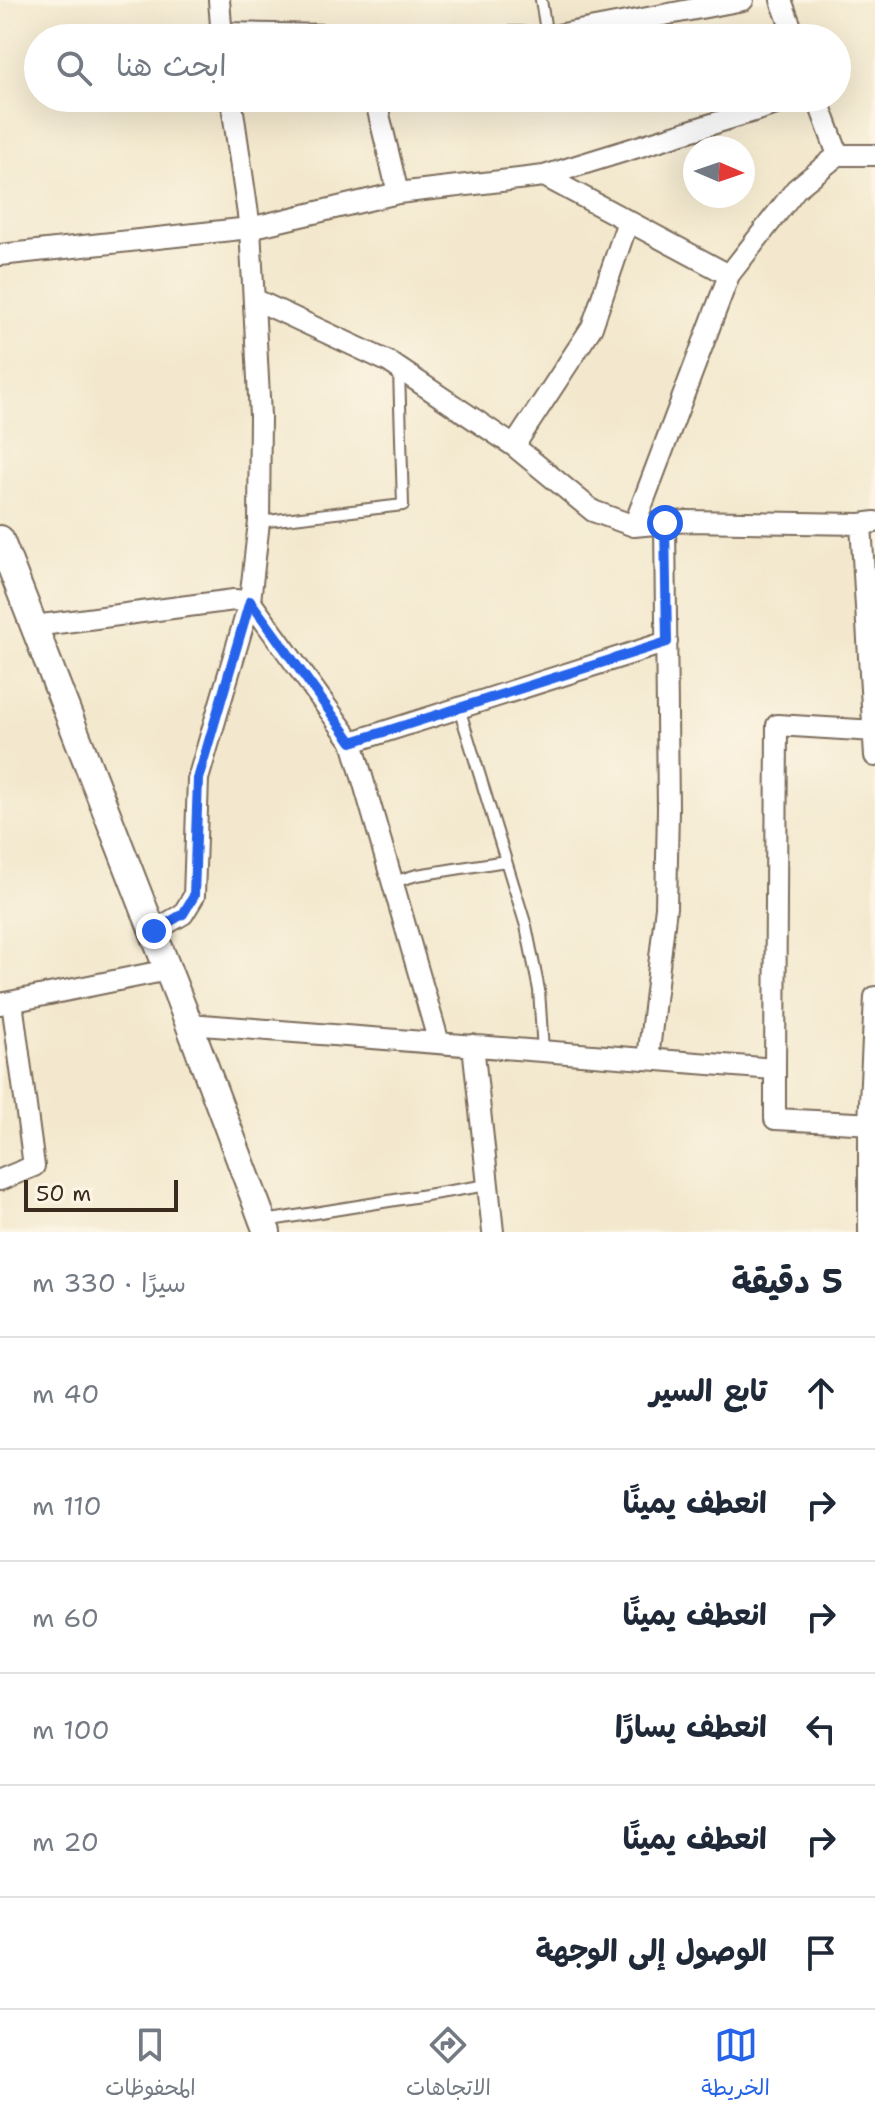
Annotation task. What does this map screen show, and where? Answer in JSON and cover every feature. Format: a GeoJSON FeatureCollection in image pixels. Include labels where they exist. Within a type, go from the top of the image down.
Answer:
{"type":"FeatureCollection","features":[{"type":"Feature","properties":{"kind":"main road"},"geometry":{"type":"LineString","coordinates":[[0,539],[154,931],[265,1227]]}},
{"type":"Feature","properties":{"kind":"street"},"geometry":{"type":"LineString","coordinates":[[219,0],[221,24]]}},
{"type":"Feature","properties":{"kind":"street"},"geometry":{"type":"LineString","coordinates":[[616,24],[743,0]]}},
{"type":"Feature","properties":{"kind":"street"},"geometry":{"type":"LineString","coordinates":[[781,0],[790,24]]}},
{"type":"Feature","properties":{"kind":"street"},"geometry":{"type":"LineString","coordinates":[[154,931],[183,914],[194,896],[198,779],[250,601],[259,522],[260,416],[250,228],[233,112]]}},
{"type":"Feature","properties":{"kind":"street"},"geometry":{"type":"LineString","coordinates":[[378,112],[398,193]]}},
{"type":"Feature","properties":{"kind":"street"},"geometry":{"type":"LineString","coordinates":[[0,255],[250,228],[398,193],[544,176],[751,112]]}},
{"type":"Feature","properties":{"kind":"street"},"geometry":{"type":"LineString","coordinates":[[822,112],[838,155]]}},
{"type":"Feature","properties":{"kind":"street"},"geometry":{"type":"LineString","coordinates":[[634,526],[729,275],[796,189],[838,155],[875,155]]}},
{"type":"Feature","properties":{"kind":"street"},"geometry":{"type":"LineString","coordinates":[[544,176],[729,275]]}},
{"type":"Feature","properties":{"kind":"street"},"geometry":{"type":"LineString","coordinates":[[514,446],[592,327],[628,221]]}},
{"type":"Feature","properties":{"kind":"street"},"geometry":{"type":"LineString","coordinates":[[254,299],[389,362],[514,446],[593,511],[634,526],[687,521],[868,523],[875,756]]}},
{"type":"Feature","properties":{"kind":"street"},"geometry":{"type":"LineString","coordinates":[[648,1059],[666,907],[665,523]]}},
{"type":"Feature","properties":{"kind":"street"},"geometry":{"type":"LineString","coordinates":[[34,626],[234,600],[250,601]]}},
{"type":"Feature","properties":{"kind":"street"},"geometry":{"type":"LineString","coordinates":[[250,601],[352,742],[439,1043]]}},
{"type":"Feature","properties":{"kind":"street"},"geometry":{"type":"LineString","coordinates":[[352,742],[667,642]]}},
{"type":"Feature","properties":{"kind":"street"},"geometry":{"type":"LineString","coordinates":[[872,1124],[775,1119],[777,725],[875,731]]}},
{"type":"Feature","properties":{"kind":"street"},"geometry":{"type":"LineString","coordinates":[[0,1180],[34,1166],[6,1003],[168,970]]}},
{"type":"Feature","properties":{"kind":"street"},"geometry":{"type":"LineString","coordinates":[[869,1232],[875,997]]}},
{"type":"Feature","properties":{"kind":"street"},"geometry":{"type":"LineString","coordinates":[[189,1024],[775,1069]]}},
{"type":"Feature","properties":{"kind":"street"},"geometry":{"type":"LineString","coordinates":[[473,1045],[493,1232]]}},
{"type":"Feature","properties":{"kind":"lane"},"geometry":{"type":"LineString","coordinates":[[541,0],[545,24]]}},
{"type":"Feature","properties":{"kind":"lane"},"geometry":{"type":"LineString","coordinates":[[259,522],[403,505],[399,369]]}},
{"type":"Feature","properties":{"kind":"lane"},"geometry":{"type":"LineString","coordinates":[[459,708],[526,926],[536,978],[543,1051]]}},
{"type":"Feature","properties":{"kind":"lane"},"geometry":{"type":"LineString","coordinates":[[393,882],[417,875],[506,861]]}},
{"type":"Feature","properties":{"kind":"lane"},"geometry":{"type":"LineString","coordinates":[[265,1227],[488,1185]]}},
{"type":"Feature","properties":{"kind":"route"},"geometry":{"type":"LineString","coordinates":[[154,931],[183,914],[194,896],[198,779],[250,601],[352,742],[667,642],[665,523]]}}]}
